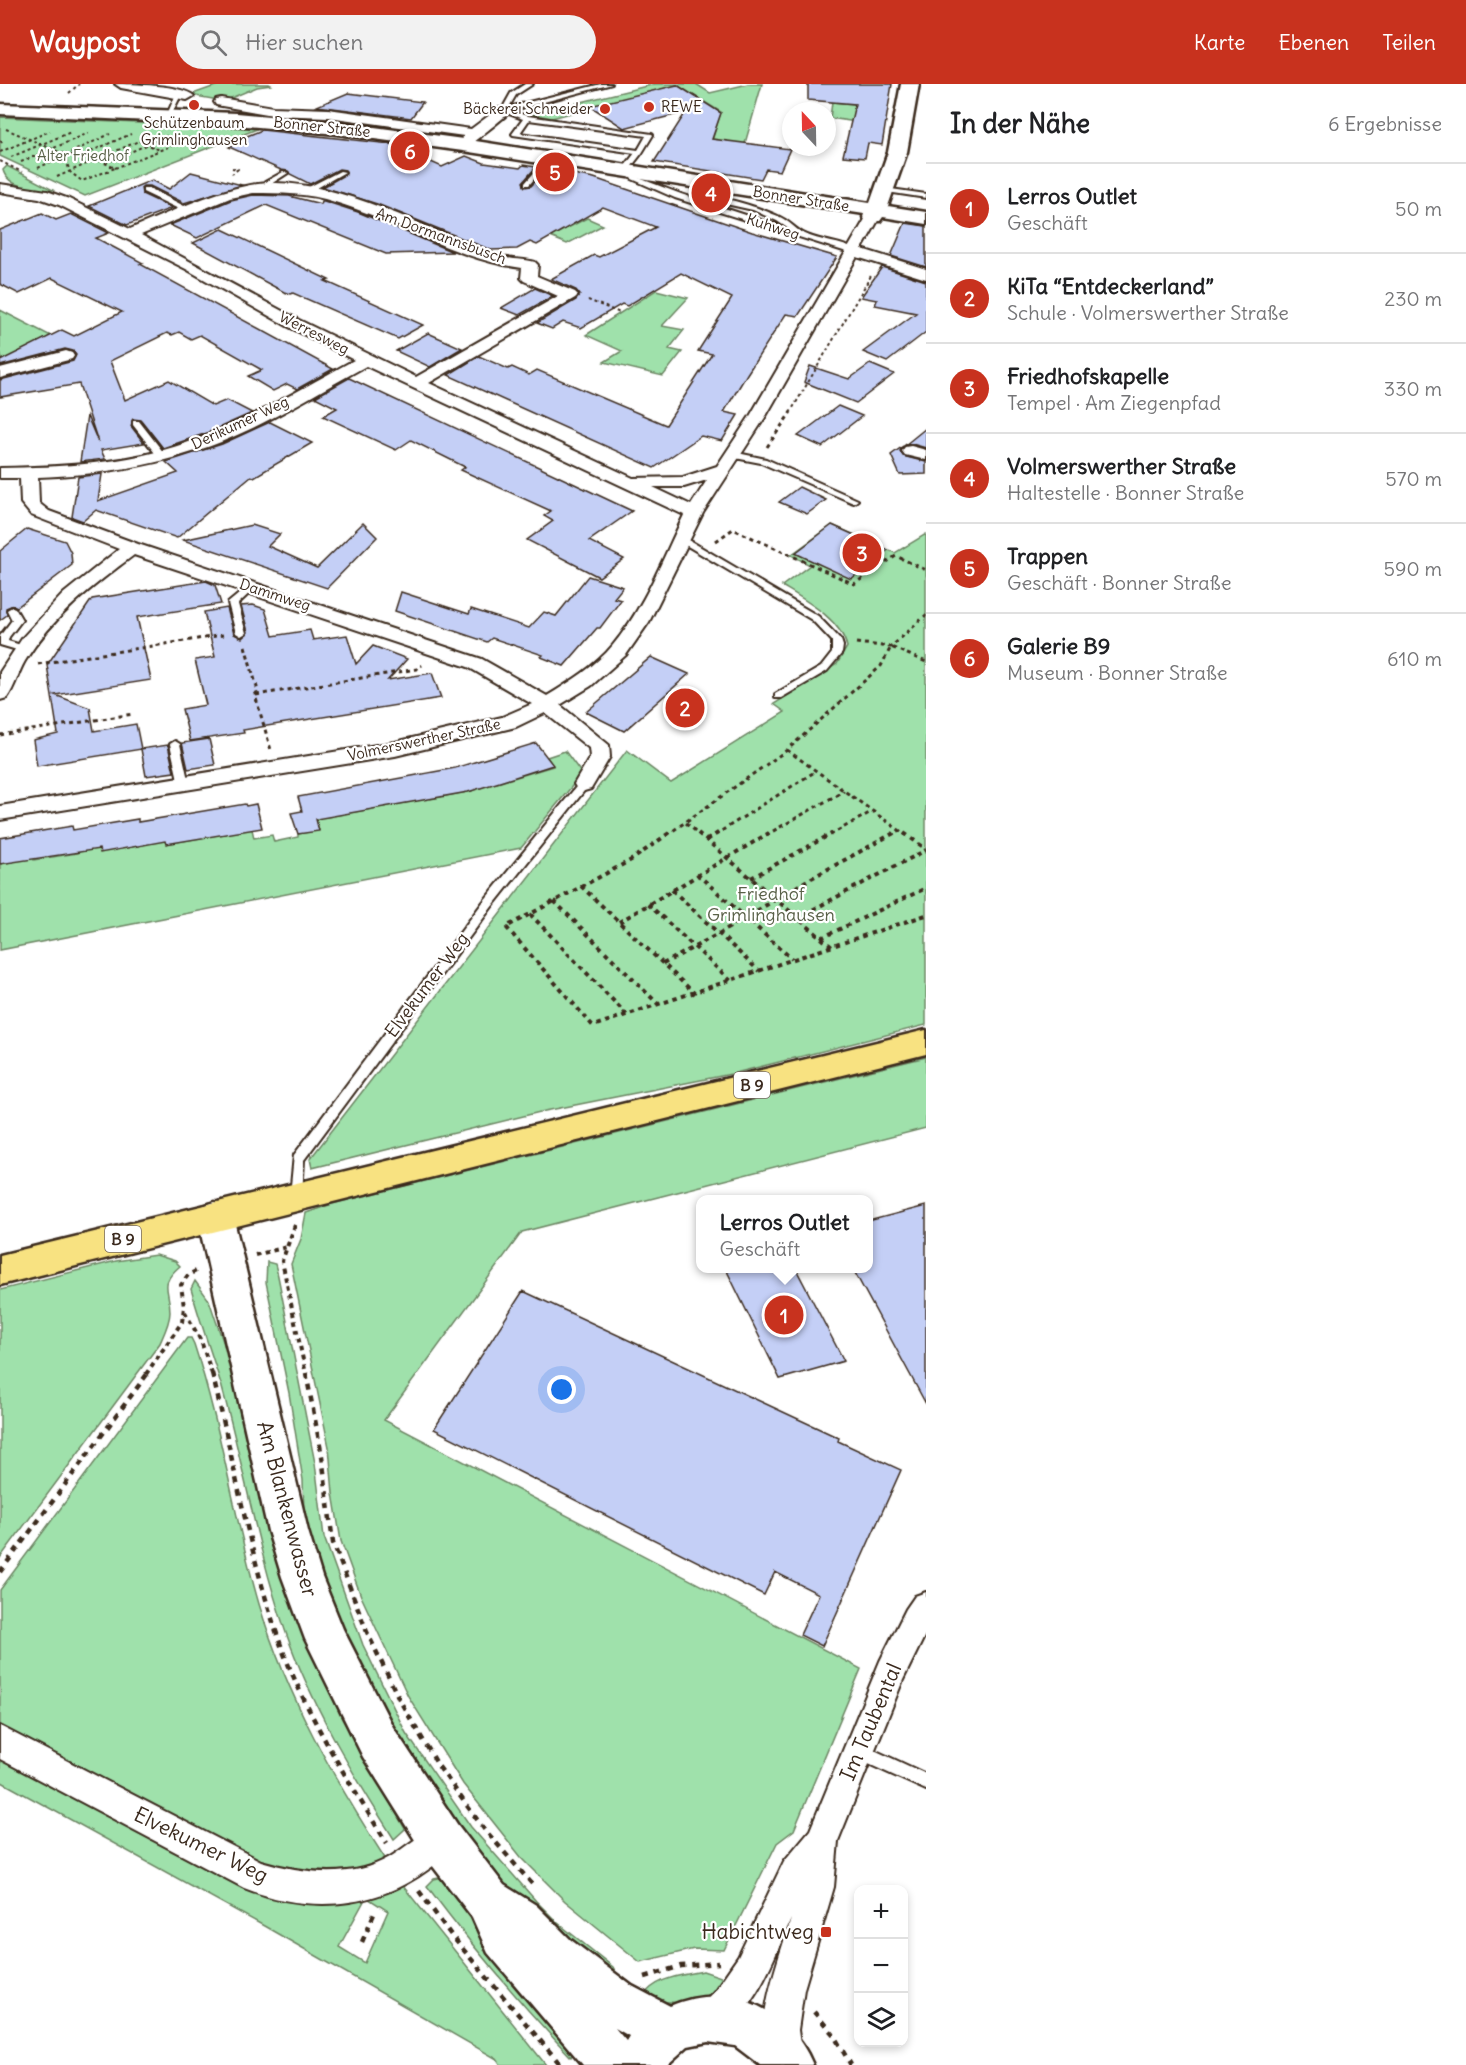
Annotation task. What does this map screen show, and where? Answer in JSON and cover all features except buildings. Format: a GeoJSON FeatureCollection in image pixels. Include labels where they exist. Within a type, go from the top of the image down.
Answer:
{"type":"FeatureCollection","features":[{"type":"Feature","properties":{"kind":"main road","name":"Volmerswerther Straße"},"geometry":{"type":"LineString","coordinates":[[875,214],[887,190],[896,160],[910,84]]}},
{"type":"Feature","properties":{"kind":"main road","name":"Bonner Straße"},"geometry":{"type":"LineString","coordinates":[[1,118],[171,124],[290,123],[468,139],[549,159],[875,214],[926,218]]}},
{"type":"Feature","properties":{"kind":"main road","name":"B 9"},"geometry":{"type":"LineString","coordinates":[[0,1270],[926,1042]]}},
{"type":"Feature","properties":{"kind":"main road","name":"Am Blankenwasser"},"geometry":{"type":"LineString","coordinates":[[215,1216],[277,1486],[302,1577],[326,1639],[359,1708],[441,1840],[488,1901],[504,1937],[615,2065]]}},
{"type":"Feature","properties":{"kind":"main road","name":"Am Blankenwasser"},"geometry":{"type":"LineString","coordinates":[[488,1901],[520,1921],[555,1956],[615,2003],[653,2048]]}},
{"type":"Feature","properties":{"kind":"main road"},"geometry":{"type":"LineString","coordinates":[[653,2048],[686,2021],[713,2017],[740,2023],[766,2038],[787,2061]]}},
{"type":"Feature","properties":{"kind":"street"},"geometry":{"type":"LineString","coordinates":[[121,84],[182,96]]}},
{"type":"Feature","properties":{"kind":"street","name":"Bonner Straße"},"geometry":{"type":"LineString","coordinates":[[221,102],[273,111],[328,113],[468,139]]}},
{"type":"Feature","properties":{"kind":"street"},"geometry":{"type":"LineString","coordinates":[[468,139],[504,111]]}},
{"type":"Feature","properties":{"kind":"street","name":"Werresweg"},"geometry":{"type":"LineString","coordinates":[[0,188],[53,197],[366,360],[694,513]]}},
{"type":"Feature","properties":{"kind":"street","name":"Am Dormannsbusch"},"geometry":{"type":"LineString","coordinates":[[129,235],[226,195],[267,188],[307,190],[339,198],[499,261],[531,265],[529,278],[570,295]]}},
{"type":"Feature","properties":{"kind":"street","name":"Volmerswerther Straße"},"geometry":{"type":"LineString","coordinates":[[0,813],[395,749],[469,733],[509,722],[547,705],[589,678],[619,651],[650,604],[694,513],[729,462],[875,214]]}},
{"type":"Feature","properties":{"kind":"street","name":"Kuhweg"},"geometry":{"type":"LineString","coordinates":[[853,251],[926,274]]}},
{"type":"Feature","properties":{"kind":"street"},"geometry":{"type":"LineString","coordinates":[[416,384],[570,295]]}},
{"type":"Feature","properties":{"kind":"street"},"geometry":{"type":"LineString","coordinates":[[0,373],[66,356]]}},
{"type":"Feature","properties":{"kind":"street","name":"Derikumer Weg"},"geometry":{"type":"LineString","coordinates":[[0,473],[96,468],[161,455],[201,443],[230,431],[366,360]]}},
{"type":"Feature","properties":{"kind":"street","name":"Werresweg"},"geometry":{"type":"LineString","coordinates":[[628,482],[684,482],[729,462]]}},
{"type":"Feature","properties":{"kind":"street","name":"Dammweg"},"geometry":{"type":"LineString","coordinates":[[29,473],[29,504],[33,510],[132,548],[440,650],[495,672],[547,705],[599,746],[600,756],[584,784]]}},
{"type":"Feature","properties":{"kind":"street"},"geometry":{"type":"LineString","coordinates":[[0,694],[12,668],[24,650],[65,601],[132,548]]}},
{"type":"Feature","properties":{"kind":"street","name":"Im Taubental"},"geometry":{"type":"LineString","coordinates":[[787,2061],[781,2030],[787,1989],[817,1887],[822,1841],[891,1672],[917,1619],[926,1606]]}},
{"type":"Feature","properties":{"kind":"street","name":"Elvekumer Weg"},"geometry":{"type":"LineString","coordinates":[[0,1742],[256,1876],[287,1886],[326,1890],[361,1885],[394,1872],[441,1840]]}},
{"type":"Feature","properties":{"kind":"street","name":"Im Taubental"},"geometry":{"type":"LineString","coordinates":[[713,2017],[730,2002],[750,1969],[794,1875],[822,1841]]}},
{"type":"Feature","properties":{"kind":"lane"},"geometry":{"type":"LineString","coordinates":[[504,111],[513,94],[530,84]]}},
{"type":"Feature","properties":{"kind":"lane"},"geometry":{"type":"LineString","coordinates":[[504,111],[609,84]]}},
{"type":"Feature","properties":{"kind":"lane"},"geometry":{"type":"LineString","coordinates":[[171,124],[182,96]]}},
{"type":"Feature","properties":{"kind":"lane"},"geometry":{"type":"LineString","coordinates":[[504,111],[526,118],[650,135],[640,152],[624,171]]}},
{"type":"Feature","properties":{"kind":"lane"},"geometry":{"type":"LineString","coordinates":[[526,118],[515,134],[640,152]]}},
{"type":"Feature","properties":{"kind":"lane"},"geometry":{"type":"LineString","coordinates":[[527,184],[549,159]]}},
{"type":"Feature","properties":{"kind":"lane","name":"Kuhweg"},"geometry":{"type":"LineString","coordinates":[[624,171],[634,178],[678,196],[853,251]]}},
{"type":"Feature","properties":{"kind":"lane"},"geometry":{"type":"LineString","coordinates":[[307,190],[342,172]]}},
{"type":"Feature","properties":{"kind":"lane"},"geometry":{"type":"LineString","coordinates":[[267,188],[267,183],[285,173]]}},
{"type":"Feature","properties":{"kind":"lane"},"geometry":{"type":"LineString","coordinates":[[146,190],[188,210]]}},
{"type":"Feature","properties":{"kind":"lane"},"geometry":{"type":"LineString","coordinates":[[887,190],[926,196]]}},
{"type":"Feature","properties":{"kind":"lane"},"geometry":{"type":"LineString","coordinates":[[136,423],[161,455]]}},
{"type":"Feature","properties":{"kind":"lane"},"geometry":{"type":"LineString","coordinates":[[729,462],[758,460],[854,500]]}},
{"type":"Feature","properties":{"kind":"lane"},"geometry":{"type":"LineString","coordinates":[[682,539],[815,618],[836,640],[838,646],[833,661],[824,669],[778,696]]}},
{"type":"Feature","properties":{"kind":"lane"},"geometry":{"type":"LineString","coordinates":[[241,633],[233,603],[251,587]]}},
{"type":"Feature","properties":{"kind":"lane"},"geometry":{"type":"LineString","coordinates":[[12,610],[17,620],[4,637],[3,643],[24,650]]}},
{"type":"Feature","properties":{"kind":"lane"},"geometry":{"type":"LineString","coordinates":[[175,744],[184,784]]}},
{"type":"Feature","properties":{"kind":"lane","name":"Elvekumer Weg"},"geometry":{"type":"LineString","coordinates":[[296,1196],[298,1159],[487,905],[584,784]]}},
{"type":"Feature","properties":{"kind":"lane"},"geometry":{"type":"LineString","coordinates":[[858,1750],[926,1782]]}},
{"type":"Feature","properties":{"kind":"path"},"geometry":{"type":"LineString","coordinates":[[1,118],[29,139],[40,144],[64,154],[98,160],[115,168]]}},
{"type":"Feature","properties":{"kind":"path"},"geometry":{"type":"LineString","coordinates":[[104,163],[147,145],[171,124]]}},
{"type":"Feature","properties":{"kind":"path"},"geometry":{"type":"LineString","coordinates":[[0,152],[56,129]]}},
{"type":"Feature","properties":{"kind":"path"},"geometry":{"type":"LineString","coordinates":[[11,157],[73,131]]}},
{"type":"Feature","properties":{"kind":"path"},"geometry":{"type":"LineString","coordinates":[[21,162],[96,131]]}},
{"type":"Feature","properties":{"kind":"path"},"geometry":{"type":"LineString","coordinates":[[38,168],[118,131]]}},
{"type":"Feature","properties":{"kind":"path"},"geometry":{"type":"LineString","coordinates":[[80,157],[136,132]]}},
{"type":"Feature","properties":{"kind":"path"},"geometry":{"type":"LineString","coordinates":[[57,177],[156,133]]}},
{"type":"Feature","properties":{"kind":"path"},"geometry":{"type":"LineString","coordinates":[[108,135],[131,144]]}},
{"type":"Feature","properties":{"kind":"path"},"geometry":{"type":"LineString","coordinates":[[64,154],[70,172],[82,181],[192,137]]}},
{"type":"Feature","properties":{"kind":"path"},"geometry":{"type":"LineString","coordinates":[[138,141],[160,150]]}},
{"type":"Feature","properties":{"kind":"path"},"geometry":{"type":"LineString","coordinates":[[758,460],[794,407],[881,260]]}},
{"type":"Feature","properties":{"kind":"path"},"geometry":{"type":"LineString","coordinates":[[570,295],[620,313]]}},
{"type":"Feature","properties":{"kind":"path"},"geometry":{"type":"LineString","coordinates":[[703,550],[733,530],[854,584],[896,556],[926,570]]}},
{"type":"Feature","properties":{"kind":"path"},"geometry":{"type":"LineString","coordinates":[[920,567],[926,562]]}},
{"type":"Feature","properties":{"kind":"path"},"geometry":{"type":"LineString","coordinates":[[926,615],[891,647],[880,666],[787,750],[633,860],[506,927],[593,1026],[695,994],[926,915]]}},
{"type":"Feature","properties":{"kind":"path"},"geometry":{"type":"LineString","coordinates":[[12,668],[241,633],[258,690],[255,695],[276,768]]}},
{"type":"Feature","properties":{"kind":"path"},"geometry":{"type":"LineString","coordinates":[[836,640],[891,647],[926,662]]}},
{"type":"Feature","properties":{"kind":"path"},"geometry":{"type":"LineString","coordinates":[[255,695],[417,669],[440,650]]}},
{"type":"Feature","properties":{"kind":"path"},"geometry":{"type":"LineString","coordinates":[[0,735],[133,714]]}},
{"type":"Feature","properties":{"kind":"path"},"geometry":{"type":"LineString","coordinates":[[787,750],[926,850],[798,918]]}},
{"type":"Feature","properties":{"kind":"path"},"geometry":{"type":"LineString","coordinates":[[706,840],[816,771]]}},
{"type":"Feature","properties":{"kind":"path"},"geometry":{"type":"LineString","coordinates":[[619,922],[726,857],[844,791]]}},
{"type":"Feature","properties":{"kind":"path"},"geometry":{"type":"LineString","coordinates":[[751,878],[873,811]]}},
{"type":"Feature","properties":{"kind":"path"},"geometry":{"type":"LineString","coordinates":[[686,823],[832,947]]}},
{"type":"Feature","properties":{"kind":"path"},"geometry":{"type":"LineString","coordinates":[[663,964],[747,919],[776,899],[900,830]]}},
{"type":"Feature","properties":{"kind":"path"},"geometry":{"type":"LineString","coordinates":[[697,874],[792,959]]}},
{"type":"Feature","properties":{"kind":"path"},"geometry":{"type":"LineString","coordinates":[[581,886],[695,994]]}},
{"type":"Feature","properties":{"kind":"path"},"geometry":{"type":"LineString","coordinates":[[821,938],[926,888]]}},
{"type":"Feature","properties":{"kind":"path"},"geometry":{"type":"LineString","coordinates":[[672,890],[759,972]]}},
{"type":"Feature","properties":{"kind":"path"},"geometry":{"type":"LineString","coordinates":[[554,901],[659,1005]]}},
{"type":"Feature","properties":{"kind":"path"},"geometry":{"type":"LineString","coordinates":[[648,904],[731,981]]}},
{"type":"Feature","properties":{"kind":"path"},"geometry":{"type":"LineString","coordinates":[[530,914],[627,1016]]}},
{"type":"Feature","properties":{"kind":"path"},"geometry":{"type":"LineString","coordinates":[[296,1196],[294,1239],[287,1247],[282,1261],[320,1446],[325,1497],[333,1542],[351,1595],[379,1659],[410,1719],[448,1780],[489,1836],[541,1893]]}},
{"type":"Feature","properties":{"kind":"path"},"geometry":{"type":"LineString","coordinates":[[0,1572],[166,1348],[185,1312],[180,1288],[192,1272]]}},
{"type":"Feature","properties":{"kind":"green space"},"geometry":{"type":"Polygon","coordinates":[[[221,84],[271,85],[257,87],[224,101],[190,95],[221,84]]]}},
{"type":"Feature","properties":{"kind":"green space"},"geometry":{"type":"Polygon","coordinates":[[[655,84],[696,84],[710,93],[748,84],[762,84],[744,147],[711,144],[721,112],[677,85],[552,118],[532,114],[655,84]]]}},
{"type":"Feature","properties":{"kind":"green space"},"geometry":{"type":"Polygon","coordinates":[[[836,102],[888,107],[883,126],[836,119],[836,102]]]}},
{"type":"Feature","properties":{"kind":"green space","name":"Alter Friedhof"},"geometry":{"type":"Polygon","coordinates":[[[0,117],[257,129],[85,196],[0,156],[0,117]]]}},
{"type":"Feature","properties":{"kind":"green space"},"geometry":{"type":"Polygon","coordinates":[[[7,166],[53,190],[32,189],[10,181],[3,170],[7,166]]]}},
{"type":"Feature","properties":{"kind":"green space"},"geometry":{"type":"Polygon","coordinates":[[[587,218],[603,225],[567,244],[550,237],[587,218]]]}},
{"type":"Feature","properties":{"kind":"green space"},"geometry":{"type":"Polygon","coordinates":[[[656,290],[688,298],[662,326],[684,330],[669,349],[682,352],[663,376],[604,362],[622,351],[586,335],[656,290]]]}},
{"type":"Feature","properties":{"kind":"green space"},"geometry":{"type":"Polygon","coordinates":[[[0,310],[51,336],[23,351],[35,357],[3,362],[0,351],[0,310]]]}},
{"type":"Feature","properties":{"kind":"green space","name":"Friedhof Grimlinghausen"},"geometry":{"type":"Polygon","coordinates":[[[832,525],[895,553],[926,534],[926,1025],[731,1074],[540,1112],[312,1168],[310,1159],[627,750],[671,783],[785,712],[774,704],[837,664],[847,647],[838,628],[821,611],[782,586],[810,565],[791,555],[832,525]]]}},
{"type":"Feature","properties":{"kind":"green space"},"geometry":{"type":"Polygon","coordinates":[[[565,751],[582,774],[521,848],[0,950],[0,864],[22,860],[33,853],[34,860],[77,853],[98,843],[101,852],[143,845],[164,835],[166,844],[252,829],[254,838],[272,835],[274,842],[319,830],[312,810],[327,817],[409,802],[428,790],[431,799],[472,791],[468,782],[495,780],[497,783],[553,766],[547,757],[565,751]]]}},
{"type":"Feature","properties":{"kind":"green space"},"geometry":{"type":"Polygon","coordinates":[[[926,1057],[926,1128],[522,1232],[384,1420],[861,1669],[794,1830],[777,1843],[724,1950],[694,1949],[640,1962],[565,1901],[521,1857],[463,1784],[408,1696],[361,1596],[341,1541],[333,1493],[329,1447],[291,1264],[301,1239],[306,1213],[332,1204],[926,1057]]]}},
{"type":"Feature","properties":{"kind":"green space"},"geometry":{"type":"Polygon","coordinates":[[[156,1255],[175,1261],[180,1266],[173,1272],[167,1283],[170,1316],[160,1343],[0,1558],[0,1290],[116,1261],[156,1255]]]}},
{"type":"Feature","properties":{"kind":"green space"},"geometry":{"type":"Polygon","coordinates":[[[267,1262],[275,1264],[278,1276],[315,1463],[324,1537],[363,1645],[406,1733],[471,1827],[558,1923],[613,1967],[617,1975],[615,1979],[498,1882],[412,1768],[338,1620],[313,1553],[304,1516],[303,1480],[289,1393],[266,1282],[267,1262]]]}},
{"type":"Feature","properties":{"kind":"green space"},"geometry":{"type":"Polygon","coordinates":[[[195,1281],[209,1300],[233,1371],[269,1527],[298,1621],[342,1719],[405,1829],[394,1839],[334,1738],[307,1685],[285,1630],[266,1569],[221,1384],[191,1289],[195,1281]]]}},
{"type":"Feature","properties":{"kind":"green space"},"geometry":{"type":"Polygon","coordinates":[[[187,1338],[191,1338],[194,1344],[204,1376],[250,1572],[270,1638],[313,1736],[386,1860],[364,1868],[314,1877],[281,1871],[0,1729],[0,1590],[187,1338]]]}},
{"type":"Feature","properties":{"kind":"green space"},"geometry":{"type":"Polygon","coordinates":[[[0,1755],[249,1887],[364,1901],[339,1947],[365,1963],[388,1911],[366,1897],[403,1886],[546,2065],[501,2065],[497,2059],[264,1926],[0,1781],[0,1755]]]}},
{"type":"Feature","properties":{"kind":"green space"},"geometry":{"type":"Polygon","coordinates":[[[443,1877],[578,2042],[571,2057],[496,1973],[427,1886],[434,1879],[443,1877]]]}},
{"type":"Feature","properties":{"kind":"green space"},"geometry":{"type":"Polygon","coordinates":[[[703,1971],[727,1979],[709,1995],[688,2002],[666,2002],[642,1998],[647,1991],[661,1982],[703,1971]]]}},
{"type":"Feature","properties":{"kind":"place","name":"Schützenbaum Grimlinghausen"},"geometry":{"type":"Point","coordinates":[194,105]}},
{"type":"Feature","properties":{"kind":"place","name":"REWE"},"geometry":{"type":"Point","coordinates":[649,107]}},
{"type":"Feature","properties":{"kind":"place","name":"Bäckerei Schneider"},"geometry":{"type":"Point","coordinates":[605,109]}},
{"type":"Feature","properties":{"kind":"place","name":"Galerie B9"},"geometry":{"type":"Point","coordinates":[410,151]}},
{"type":"Feature","properties":{"kind":"place","name":"Trappen"},"geometry":{"type":"Point","coordinates":[555,172]}},
{"type":"Feature","properties":{"kind":"place","name":"Volmerswerther Straße"},"geometry":{"type":"Point","coordinates":[711,193]}},
{"type":"Feature","properties":{"kind":"place","name":"Friedhofskapelle"},"geometry":{"type":"Point","coordinates":[862,553]}},
{"type":"Feature","properties":{"kind":"place","name":"KiTa “Entdeckerland”"},"geometry":{"type":"Point","coordinates":[685,708]}},
{"type":"Feature","properties":{"kind":"place","name":"Lerros Outlet"},"geometry":{"type":"Point","coordinates":[784,1315]}},
{"type":"Feature","properties":{"kind":"place","name":"Habichtweg"},"geometry":{"type":"Point","coordinates":[826,1932]}}]}
